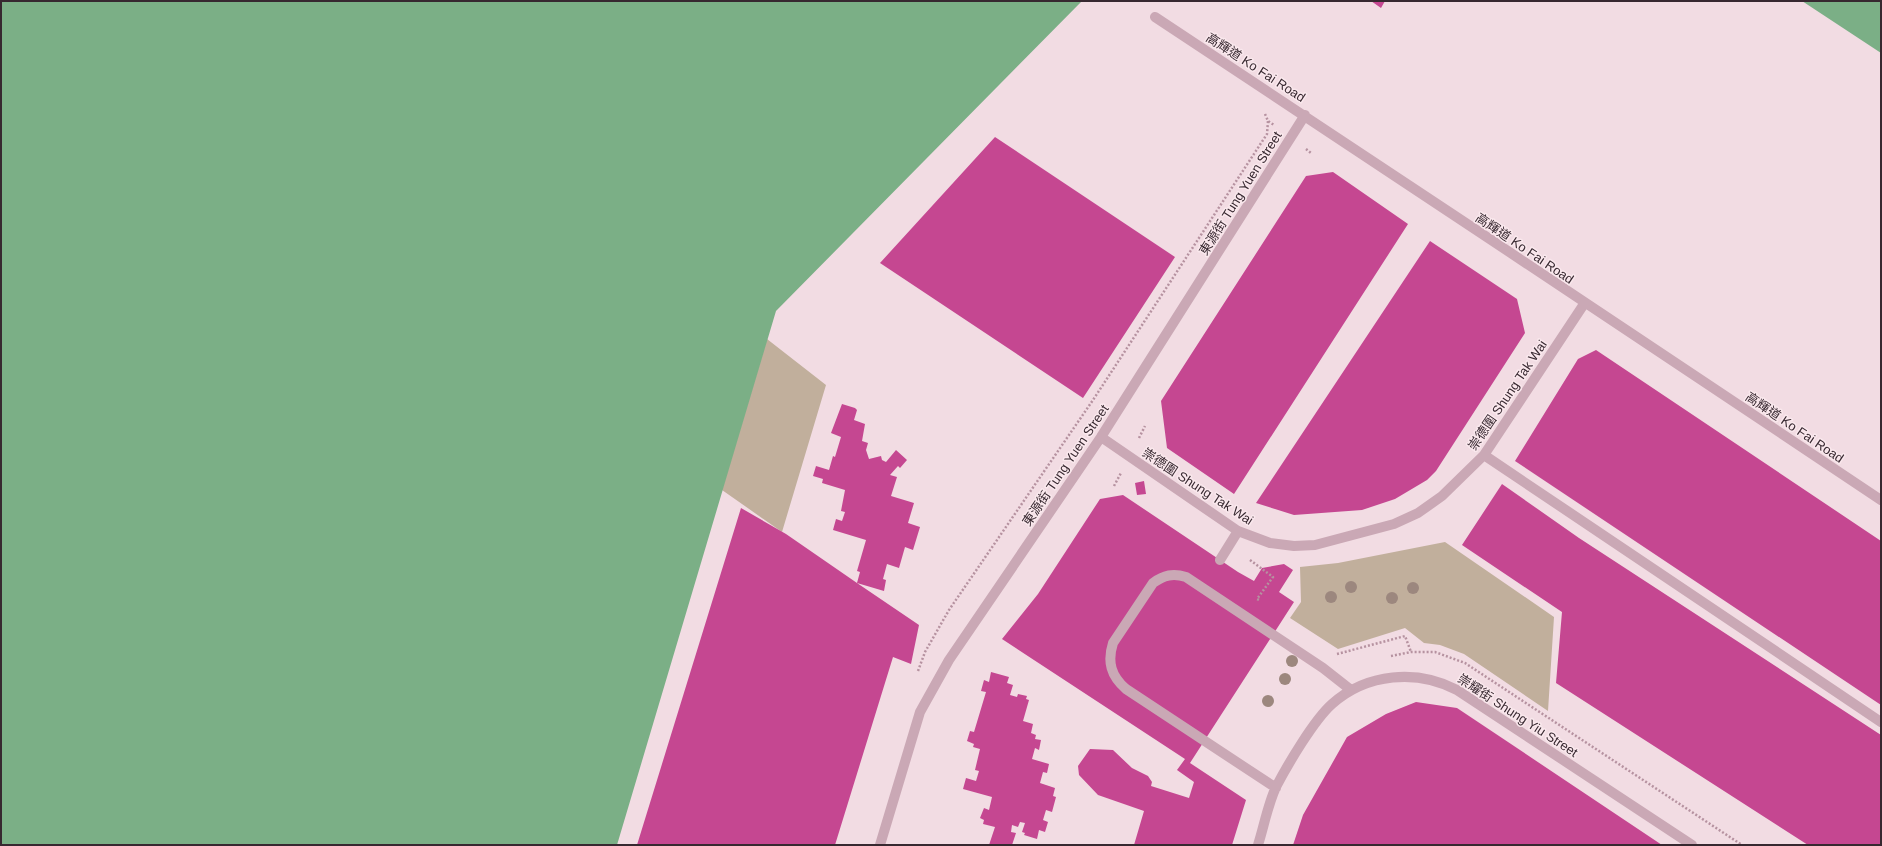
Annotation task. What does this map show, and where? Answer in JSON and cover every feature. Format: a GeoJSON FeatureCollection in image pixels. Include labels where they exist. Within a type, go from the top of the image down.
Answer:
{"type":"FeatureCollection","features":[{"type":"Feature","properties":{"kind":"street","name":"高輝道 Ko Fai Road"},"geometry":{"type":"LineString","coordinates":[[1155,17],[1305,115],[1584,304],[1881,500]]}},
{"type":"Feature","properties":{"kind":"street","name":"東源街 Tung Yuen Street"},"geometry":{"type":"LineString","coordinates":[[880,845],[920,712],[957,648],[1101,437],[1305,115]]}},
{"type":"Feature","properties":{"kind":"street","name":"崇德圍 Shung Tak Wai"},"geometry":{"type":"LineString","coordinates":[[1101,437],[1238,531],[1270,543],[1294,546],[1315,545],[1394,524],[1418,513],[1442,496],[1484,455],[1584,304]]}},
{"type":"Feature","properties":{"kind":"street"},"geometry":{"type":"LineString","coordinates":[[1484,455],[1881,722]]}},
{"type":"Feature","properties":{"kind":"street"},"geometry":{"type":"LineString","coordinates":[[1220,560],[1238,531]]}},
{"type":"Feature","properties":{"kind":"street"},"geometry":{"type":"LineString","coordinates":[[1276,788],[1118,682],[1110,663],[1110,653],[1113,643],[1153,583],[1160,578],[1178,574],[1194,581],[1323,668],[1352,690]]}},
{"type":"Feature","properties":{"kind":"street","name":"崇耀街 Shung Yiu Street"},"geometry":{"type":"LineString","coordinates":[[1258,845],[1276,788],[1316,721],[1332,704],[1352,690],[1382,678],[1415,676],[1446,684],[1692,845]]}},
{"type":"Feature","properties":{"kind":"path"},"geometry":{"type":"LineString","coordinates":[[1250,560],[1273,577],[1258,599],[1263,603]]}},
{"type":"Feature","properties":{"kind":"path"},"geometry":{"type":"LineString","coordinates":[[1331,650],[1337,654],[1405,636],[1411,652],[1435,652],[1465,663],[1742,845]]}},
{"type":"Feature","properties":{"kind":"shaded area"},"geometry":{"type":"Polygon","coordinates":[[[1,1],[1082,1],[776,311],[617,845],[1,845],[1,1]]]}},
{"type":"Feature","properties":{"kind":"shaded area"},"geometry":{"type":"Polygon","coordinates":[[[1802,1],[1881,1],[1881,53],[1802,1]]]}},
{"type":"Feature","properties":{"kind":"shaded area"},"geometry":{"type":"Polygon","coordinates":[[[767,339],[826,385],[782,532],[722,490],[767,339]]]}},
{"type":"Feature","properties":{"kind":"shaded area"},"geometry":{"type":"Polygon","coordinates":[[[1445,542],[1554,617],[1548,711],[1464,654],[1440,645],[1424,643],[1405,628],[1338,649],[1290,618],[1301,602],[1300,567],[1338,563],[1445,542]]]}},
{"type":"Feature","properties":{"kind":"building"},"geometry":{"type":"Polygon","coordinates":[[[1371,1],[1385,1],[1381,8],[1371,1]]]}},
{"type":"Feature","properties":{"kind":"building"},"geometry":{"type":"Polygon","coordinates":[[[995,137],[1175,257],[1083,398],[880,263],[995,137]]]}},
{"type":"Feature","properties":{"kind":"building"},"geometry":{"type":"Polygon","coordinates":[[[1333,172],[1408,224],[1234,494],[1167,448],[1161,401],[1306,176],[1333,172]]]}},
{"type":"Feature","properties":{"kind":"building"},"geometry":{"type":"Polygon","coordinates":[[[1430,241],[1517,299],[1525,333],[1436,471],[1427,480],[1395,499],[1362,510],[1294,515],[1256,503],[1430,241]]]}},
{"type":"Feature","properties":{"kind":"building"},"geometry":{"type":"Polygon","coordinates":[[[1596,350],[1881,541],[1881,705],[1515,461],[1578,359],[1596,350]]]}},
{"type":"Feature","properties":{"kind":"building"},"geometry":{"type":"Polygon","coordinates":[[[842,404],[855,408],[857,410],[854,420],[865,424],[862,441],[868,443],[866,450],[869,459],[881,456],[882,460],[886,462],[896,450],[907,460],[900,468],[898,466],[890,475],[897,477],[891,496],[914,503],[908,523],[920,527],[913,550],[905,547],[899,568],[887,564],[883,579],[886,580],[884,591],[857,583],[860,572],[857,571],[866,540],[833,530],[836,519],[842,521],[845,512],[841,511],[845,490],[822,483],[823,479],[813,476],[816,466],[829,470],[833,456],[835,457],[841,437],[831,433],[842,404]]]}},
{"type":"Feature","properties":{"kind":"building"},"geometry":{"type":"Polygon","coordinates":[[[1144,481],[1146,494],[1137,495],[1135,483],[1144,481]]]}},
{"type":"Feature","properties":{"kind":"building"},"geometry":{"type":"Polygon","coordinates":[[[1502,484],[1579,538],[1881,735],[1881,845],[1808,845],[1556,683],[1562,612],[1462,545],[1502,484]]]}},
{"type":"Feature","properties":{"kind":"building"},"geometry":{"type":"Polygon","coordinates":[[[1123,495],[1238,572],[1254,581],[1262,568],[1284,564],[1293,570],[1279,592],[1294,602],[1190,763],[1246,800],[1232,845],[1134,845],[1144,811],[1098,795],[1079,775],[1078,766],[1090,749],[1113,750],[1132,768],[1148,776],[1152,782],[1151,786],[1189,798],[1194,782],[1177,770],[1185,759],[1002,639],[1038,594],[1100,499],[1123,495]]]}},
{"type":"Feature","properties":{"kind":"building"},"geometry":{"type":"Polygon","coordinates":[[[741,508],[786,534],[919,625],[911,664],[893,657],[835,845],[637,845],[741,508]]]}},
{"type":"Feature","properties":{"kind":"building"},"geometry":{"type":"Polygon","coordinates":[[[991,672],[1009,677],[1007,683],[1013,685],[1010,695],[1017,697],[1018,694],[1027,696],[1026,699],[1029,700],[1023,721],[1033,724],[1031,733],[1036,735],[1035,739],[1041,740],[1039,750],[1035,748],[1032,759],[1049,764],[1047,773],[1043,772],[1040,783],[1055,788],[1053,796],[1056,797],[1052,812],[1046,810],[1043,820],[1048,822],[1045,832],[1039,830],[1037,839],[1024,835],[1025,833],[1022,832],[1025,823],[1020,822],[1018,827],[1012,825],[1011,832],[1016,833],[1012,845],[989,845],[995,827],[983,824],[984,820],[980,818],[984,808],[989,810],[992,797],[963,789],[966,778],[976,781],[979,771],[975,770],[980,749],[973,747],[974,744],[967,741],[970,731],[974,732],[986,692],[981,691],[984,680],[989,682],[991,672]]]}},
{"type":"Feature","properties":{"kind":"building"},"geometry":{"type":"Polygon","coordinates":[[[1416,702],[1457,708],[1662,845],[1293,845],[1303,815],[1347,737],[1386,714],[1416,702]]]}}]}
